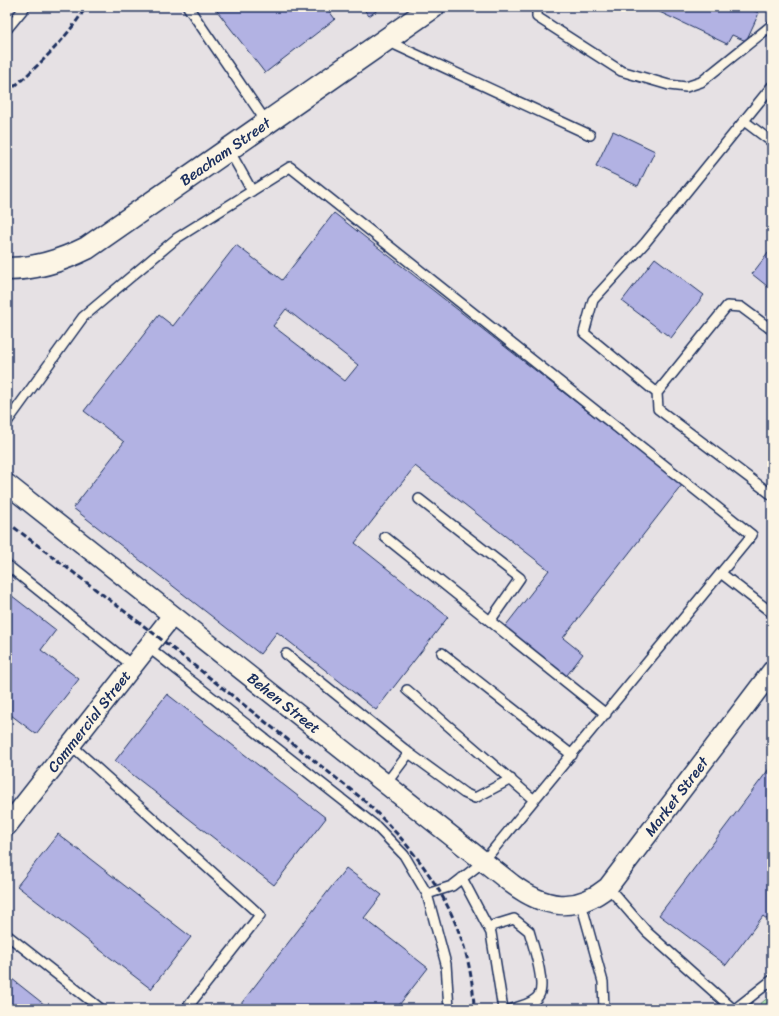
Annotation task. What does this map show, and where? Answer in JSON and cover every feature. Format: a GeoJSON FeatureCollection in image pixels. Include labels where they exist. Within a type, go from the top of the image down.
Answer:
{"type":"FeatureCollection","features":[{"type":"Feature","properties":{"kind":"main road","name":"Beacham Street"},"geometry":{"type":"LineString","coordinates":[[7,269],[51,264],[87,248],[433,7]]}},
{"type":"Feature","properties":{"kind":"street","name":"Behen Street"},"geometry":{"type":"LineString","coordinates":[[7,484],[385,785],[512,884],[534,899],[558,905],[574,904]]}},
{"type":"Feature","properties":{"kind":"street","name":"Commercial Street"},"geometry":{"type":"LineString","coordinates":[[7,826],[172,616]]}},
{"type":"Feature","properties":{"kind":"street","name":"Market Street"},"geometry":{"type":"LineString","coordinates":[[574,904],[592,898],[608,887],[772,671]]}},
{"type":"Feature","properties":{"kind":"lane"},"geometry":{"type":"LineString","coordinates":[[7,29],[25,7]]}},
{"type":"Feature","properties":{"kind":"lane"},"geometry":{"type":"LineString","coordinates":[[188,7],[267,123]]}},
{"type":"Feature","properties":{"kind":"lane"},"geometry":{"type":"LineString","coordinates":[[537,7],[537,17],[621,71],[668,85],[686,87],[701,82],[772,25]]}},
{"type":"Feature","properties":{"kind":"lane"},"geometry":{"type":"LineString","coordinates":[[387,40],[590,135]]}},
{"type":"Feature","properties":{"kind":"lane"},"geometry":{"type":"LineString","coordinates":[[657,393],[584,333],[593,300],[645,242],[772,86]]}},
{"type":"Feature","properties":{"kind":"lane"},"geometry":{"type":"LineString","coordinates":[[744,121],[772,142]]}},
{"type":"Feature","properties":{"kind":"lane"},"geometry":{"type":"LineString","coordinates":[[229,150],[252,192]]}},
{"type":"Feature","properties":{"kind":"lane"},"geometry":{"type":"LineString","coordinates":[[7,422],[83,317],[177,238],[290,167],[752,535],[722,574],[484,862],[452,886],[427,894]]}},
{"type":"Feature","properties":{"kind":"lane"},"geometry":{"type":"LineString","coordinates":[[772,330],[741,307],[726,306],[657,393],[658,409],[772,495]]}},
{"type":"Feature","properties":{"kind":"lane"},"geometry":{"type":"LineString","coordinates":[[7,405],[16,410]]}},
{"type":"Feature","properties":{"kind":"lane"},"geometry":{"type":"LineString","coordinates":[[419,499],[520,578],[490,621]]}},
{"type":"Feature","properties":{"kind":"lane"},"geometry":{"type":"LineString","coordinates":[[385,537],[606,714]]}},
{"type":"Feature","properties":{"kind":"lane"},"geometry":{"type":"LineString","coordinates":[[7,565],[133,666]]}},
{"type":"Feature","properties":{"kind":"lane"},"geometry":{"type":"LineString","coordinates":[[722,574],[772,613]]}},
{"type":"Feature","properties":{"kind":"lane"},"geometry":{"type":"LineString","coordinates":[[148,647],[377,827],[404,855],[427,894],[446,964],[449,1009]]}},
{"type":"Feature","properties":{"kind":"lane"},"geometry":{"type":"LineString","coordinates":[[442,653],[572,755]]}},
{"type":"Feature","properties":{"kind":"lane"},"geometry":{"type":"LineString","coordinates":[[286,654],[408,754],[464,793],[475,798],[511,779]]}},
{"type":"Feature","properties":{"kind":"lane"},"geometry":{"type":"LineString","coordinates":[[407,690],[534,800]]}},
{"type":"Feature","properties":{"kind":"lane"},"geometry":{"type":"LineString","coordinates":[[71,745],[260,915],[186,1009]]}},
{"type":"Feature","properties":{"kind":"lane"},"geometry":{"type":"LineString","coordinates":[[385,785],[408,754]]}},
{"type":"Feature","properties":{"kind":"lane"},"geometry":{"type":"LineString","coordinates":[[462,878],[491,934],[503,1009]]}},
{"type":"Feature","properties":{"kind":"lane"},"geometry":{"type":"LineString","coordinates":[[608,887],[658,943],[734,1009],[772,980]]}},
{"type":"Feature","properties":{"kind":"lane"},"geometry":{"type":"LineString","coordinates":[[574,904],[603,982],[604,1009]]}},
{"type":"Feature","properties":{"kind":"lane"},"geometry":{"type":"LineString","coordinates":[[488,927],[514,919],[529,931],[542,986],[539,996],[528,1004],[512,1009]]}},
{"type":"Feature","properties":{"kind":"lane"},"geometry":{"type":"LineString","coordinates":[[7,934],[101,1009]]}},
{"type":"Feature","properties":{"kind":"shaded area"},"geometry":{"type":"Polygon","coordinates":[[[7,7],[772,7],[772,994],[754,1009],[7,1009],[7,7]]]}},
{"type":"Feature","properties":{"kind":"green space"},"geometry":{"type":"Polygon","coordinates":[[[772,994],[772,1009],[754,1009],[770,996],[772,994]]]}},
{"type":"Feature","properties":{"kind":"building"},"geometry":{"type":"Polygon","coordinates":[[[214,7],[326,7],[335,19],[265,73],[214,7]]]}},
{"type":"Feature","properties":{"kind":"building"},"geometry":{"type":"Polygon","coordinates":[[[362,7],[382,7],[369,16],[362,7]]]}},
{"type":"Feature","properties":{"kind":"building"},"geometry":{"type":"Polygon","coordinates":[[[649,7],[745,7],[759,13],[746,41],[732,35],[727,44],[649,7]]]}},
{"type":"Feature","properties":{"kind":"building"},"geometry":{"type":"Polygon","coordinates":[[[613,131],[655,151],[638,186],[596,166],[613,131]]]}},
{"type":"Feature","properties":{"kind":"building"},"geometry":{"type":"Polygon","coordinates":[[[334,213],[682,485],[563,638],[583,654],[564,679],[503,629],[549,570],[415,466],[355,543],[448,617],[376,710],[277,632],[260,654],[73,508],[124,442],[84,411],[159,315],[173,326],[236,245],[282,280],[334,213]],[[286,309],[273,326],[345,381],[358,365],[286,309]]]}},
{"type":"Feature","properties":{"kind":"building"},"geometry":{"type":"Polygon","coordinates":[[[772,248],[772,290],[752,274],[772,248]]]}},
{"type":"Feature","properties":{"kind":"building"},"geometry":{"type":"Polygon","coordinates":[[[655,258],[704,295],[671,338],[622,301],[655,258]]]}},
{"type":"Feature","properties":{"kind":"building"},"geometry":{"type":"Polygon","coordinates":[[[7,592],[56,630],[41,650],[79,679],[36,734],[7,712],[7,592]]]}},
{"type":"Feature","properties":{"kind":"building"},"geometry":{"type":"Polygon","coordinates":[[[167,694],[326,818],[274,885],[115,761],[167,694]]]}},
{"type":"Feature","properties":{"kind":"building"},"geometry":{"type":"Polygon","coordinates":[[[772,765],[772,923],[763,916],[726,965],[659,915],[772,765]]]}},
{"type":"Feature","properties":{"kind":"building"},"geometry":{"type":"Polygon","coordinates":[[[58,834],[191,937],[151,989],[17,886],[58,834]]]}},
{"type":"Feature","properties":{"kind":"building"},"geometry":{"type":"Polygon","coordinates":[[[346,868],[382,895],[364,918],[428,968],[396,1009],[237,1009],[346,868]]]}},
{"type":"Feature","properties":{"kind":"building"},"geometry":{"type":"Polygon","coordinates":[[[7,975],[50,1009],[7,1009],[7,975]]]}},
{"type":"Feature","properties":{"kind":"railway"},"geometry":{"type":"LineString","coordinates":[[7,93],[50,53],[78,20],[86,7]]}},
{"type":"Feature","properties":{"kind":"railway"},"geometry":{"type":"LineString","coordinates":[[7,522],[157,636],[360,797],[383,819],[423,866],[440,891],[453,918],[464,947],[471,977],[474,1009]]}}]}
